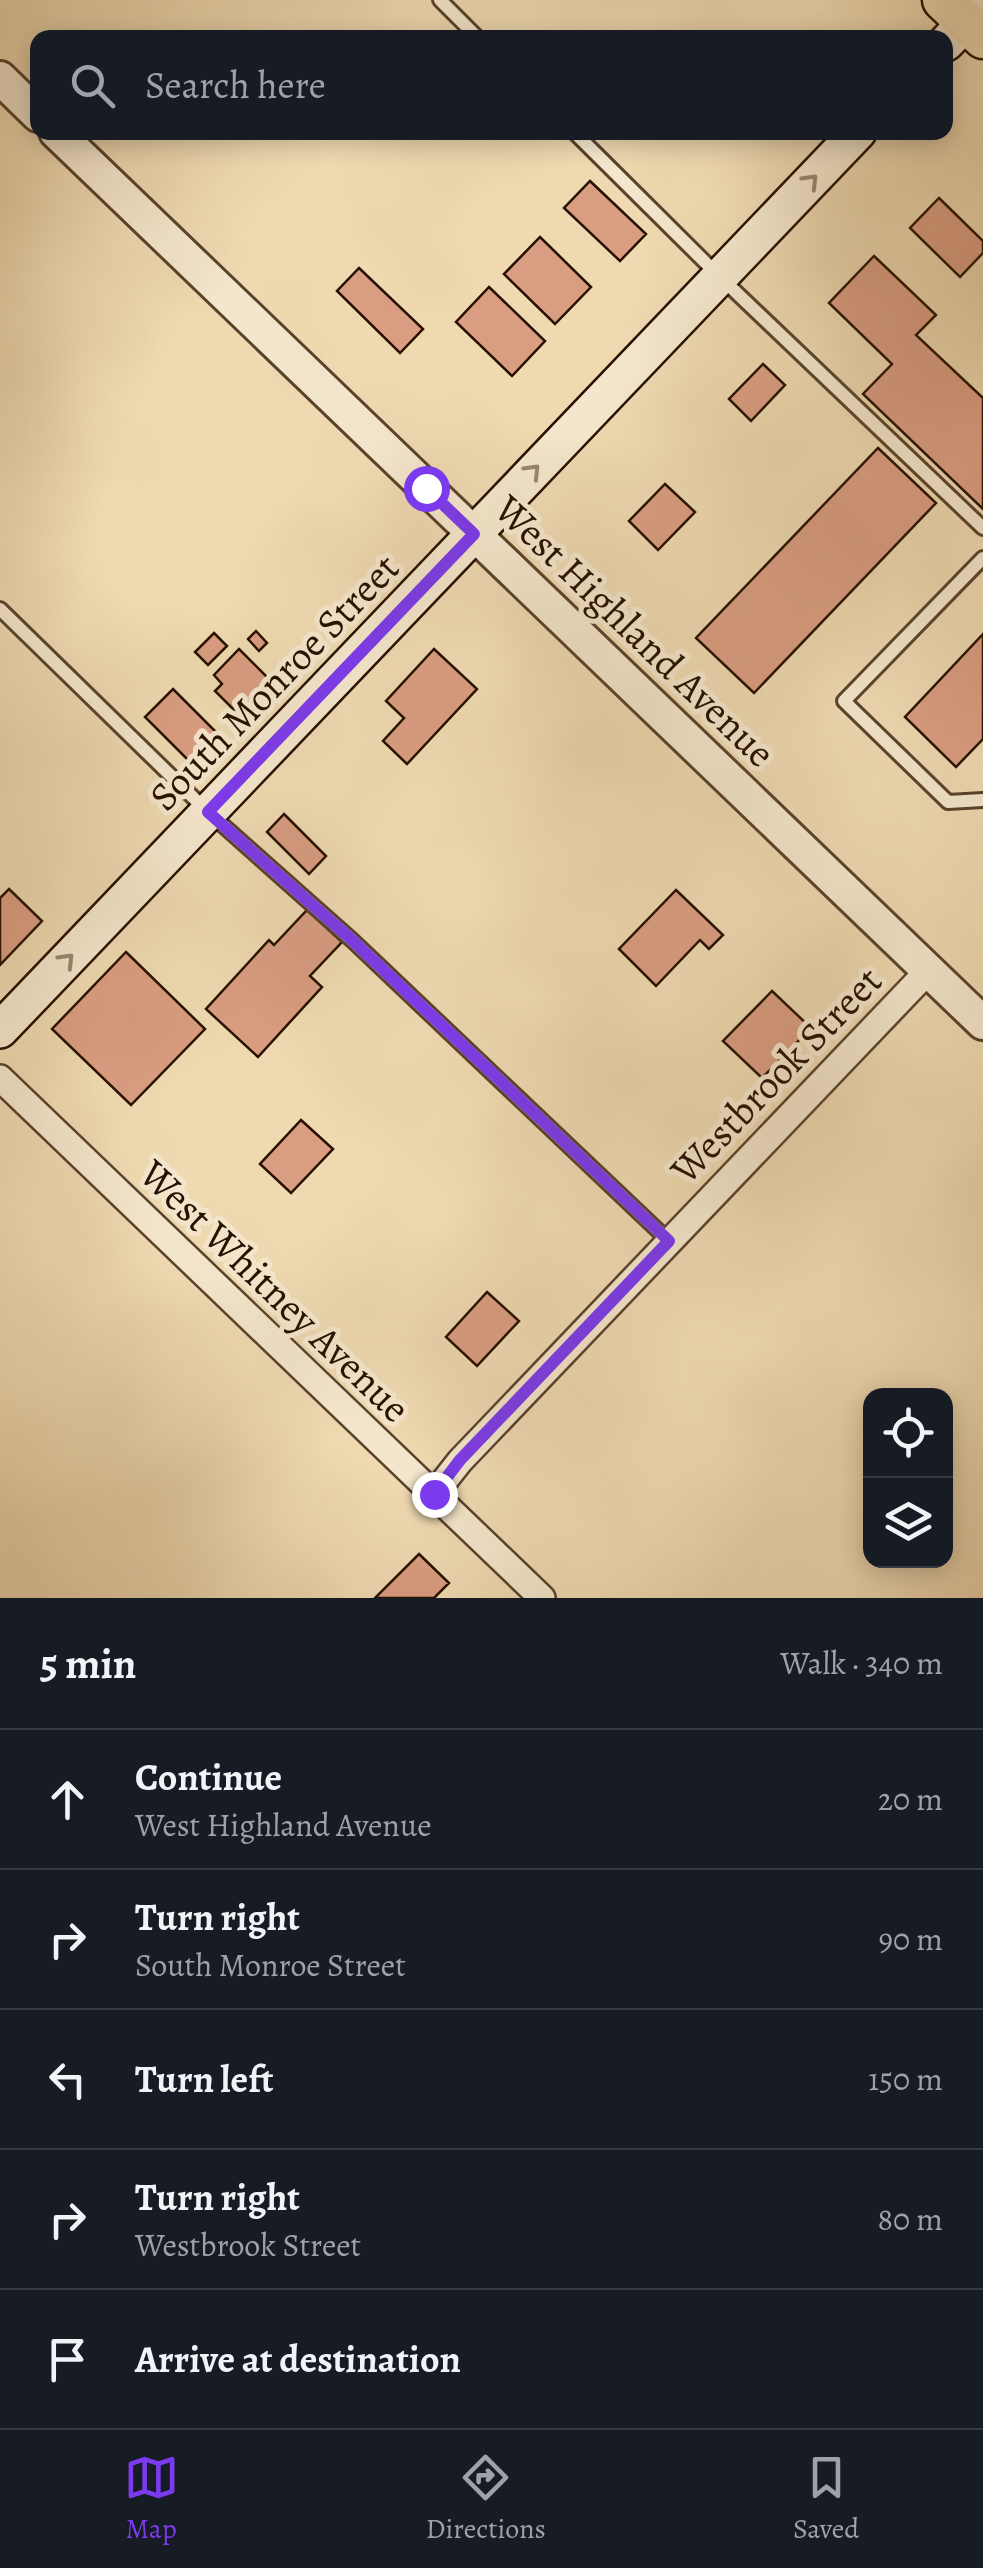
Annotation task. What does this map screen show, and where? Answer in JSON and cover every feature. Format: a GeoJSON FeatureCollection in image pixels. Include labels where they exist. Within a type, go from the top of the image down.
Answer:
{"type":"FeatureCollection","features":[{"type":"Feature","properties":{"kind":"main road","name":"South Monroe Street"},"geometry":{"type":"LineString","coordinates":[[0,1030],[850,140]]}},
{"type":"Feature","properties":{"kind":"street"},"geometry":{"type":"LineString","coordinates":[[0,78],[30,106]]}},
{"type":"Feature","properties":{"kind":"street","name":"West Highland Avenue"},"geometry":{"type":"LineString","coordinates":[[64,140],[983,1024]]}},
{"type":"Feature","properties":{"kind":"street","name":"Westbrook Street"},"geometry":{"type":"LineString","coordinates":[[434,1494],[460,1460],[928,971]]}},
{"type":"Feature","properties":{"kind":"street","name":"West Whitney Avenue"},"geometry":{"type":"LineString","coordinates":[[0,1078],[542,1598]]}},
{"type":"Feature","properties":{"kind":"lane"},"geometry":{"type":"LineString","coordinates":[[440,0],[470,30]]}},
{"type":"Feature","properties":{"kind":"lane"},"geometry":{"type":"LineString","coordinates":[[582,140],[983,528]]}},
{"type":"Feature","properties":{"kind":"lane"},"geometry":{"type":"LineString","coordinates":[[983,558],[844,701],[948,802],[983,800]]}},
{"type":"Feature","properties":{"kind":"lane"},"geometry":{"type":"LineString","coordinates":[[0,608],[208,812],[353,941],[669,1241]]}},
{"type":"Feature","properties":{"kind":"building"},"geometry":{"type":"Polygon","coordinates":[[[590,181],[646,234],[620,261],[564,208],[590,181]]]}},
{"type":"Feature","properties":{"kind":"building"},"geometry":{"type":"Polygon","coordinates":[[[939,198],[983,241],[983,253],[960,277],[910,228],[939,198]]]}},
{"type":"Feature","properties":{"kind":"building"},"geometry":{"type":"Polygon","coordinates":[[[540,237],[591,287],[555,324],[504,274],[540,237]]]}},
{"type":"Feature","properties":{"kind":"building"},"geometry":{"type":"Polygon","coordinates":[[[874,256],[936,315],[916,335],[983,398],[983,509],[863,394],[892,364],[829,303],[874,256]]]}},
{"type":"Feature","properties":{"kind":"building"},"geometry":{"type":"Polygon","coordinates":[[[359,268],[423,329],[400,353],[337,291],[359,268]]]}},
{"type":"Feature","properties":{"kind":"building"},"geometry":{"type":"Polygon","coordinates":[[[489,287],[545,341],[512,376],[456,322],[489,287]]]}},
{"type":"Feature","properties":{"kind":"building"},"geometry":{"type":"Polygon","coordinates":[[[763,364],[785,385],[751,421],[729,399],[763,364]]]}},
{"type":"Feature","properties":{"kind":"building"},"geometry":{"type":"Polygon","coordinates":[[[878,448],[936,503],[754,693],[696,638],[878,448]]]}},
{"type":"Feature","properties":{"kind":"building"},"geometry":{"type":"Polygon","coordinates":[[[665,484],[695,512],[658,550],[629,521],[665,484]]]}},
{"type":"Feature","properties":{"kind":"building"},"geometry":{"type":"Polygon","coordinates":[[[256,631],[267,643],[259,651],[248,639],[256,631]]]}},
{"type":"Feature","properties":{"kind":"building"},"geometry":{"type":"Polygon","coordinates":[[[214,633],[227,646],[208,665],[195,652],[214,633]]]}},
{"type":"Feature","properties":{"kind":"building"},"geometry":{"type":"Polygon","coordinates":[[[983,634],[983,739],[956,767],[905,717],[983,634]]]}},
{"type":"Feature","properties":{"kind":"building"},"geometry":{"type":"Polygon","coordinates":[[[239,649],[271,681],[238,714],[215,691],[222,684],[214,675],[239,649]]]}},
{"type":"Feature","properties":{"kind":"building"},"geometry":{"type":"Polygon","coordinates":[[[434,649],[477,689],[407,764],[383,741],[404,718],[386,701],[434,649]]]}},
{"type":"Feature","properties":{"kind":"building"},"geometry":{"type":"Polygon","coordinates":[[[173,689],[219,735],[191,763],[145,717],[173,689]]]}},
{"type":"Feature","properties":{"kind":"building"},"geometry":{"type":"Polygon","coordinates":[[[284,814],[326,856],[309,874],[267,832],[284,814]]]}},
{"type":"Feature","properties":{"kind":"building"},"geometry":{"type":"Polygon","coordinates":[[[9,889],[42,921],[0,965],[0,898],[9,889]]]}},
{"type":"Feature","properties":{"kind":"building"},"geometry":{"type":"Polygon","coordinates":[[[676,890],[723,935],[709,949],[700,940],[656,986],[619,949],[676,890]]]}},
{"type":"Feature","properties":{"kind":"building"},"geometry":{"type":"Polygon","coordinates":[[[307,910],[342,942],[310,976],[322,987],[258,1057],[206,1009],[269,940],[274,945],[307,910]]]}},
{"type":"Feature","properties":{"kind":"building"},"geometry":{"type":"Polygon","coordinates":[[[126,952],[205,1029],[131,1105],[52,1029],[126,952]]]}},
{"type":"Feature","properties":{"kind":"building"},"geometry":{"type":"Polygon","coordinates":[[[772,991],[811,1028],[762,1078],[723,1041],[772,991]]]}},
{"type":"Feature","properties":{"kind":"building"},"geometry":{"type":"Polygon","coordinates":[[[301,1120],[333,1149],[291,1193],[260,1164],[301,1120]]]}},
{"type":"Feature","properties":{"kind":"building"},"geometry":{"type":"Polygon","coordinates":[[[487,1292],[519,1321],[477,1366],[446,1337],[487,1292]]]}},
{"type":"Feature","properties":{"kind":"building"},"geometry":{"type":"Polygon","coordinates":[[[419,1554],[449,1583],[434,1598],[375,1598],[419,1554]]]}},
{"type":"Feature","properties":{"kind":"route"},"geometry":{"type":"LineString","coordinates":[[426,488],[474,534],[208,812],[353,941],[669,1241],[460,1460],[434,1494]]}}]}
